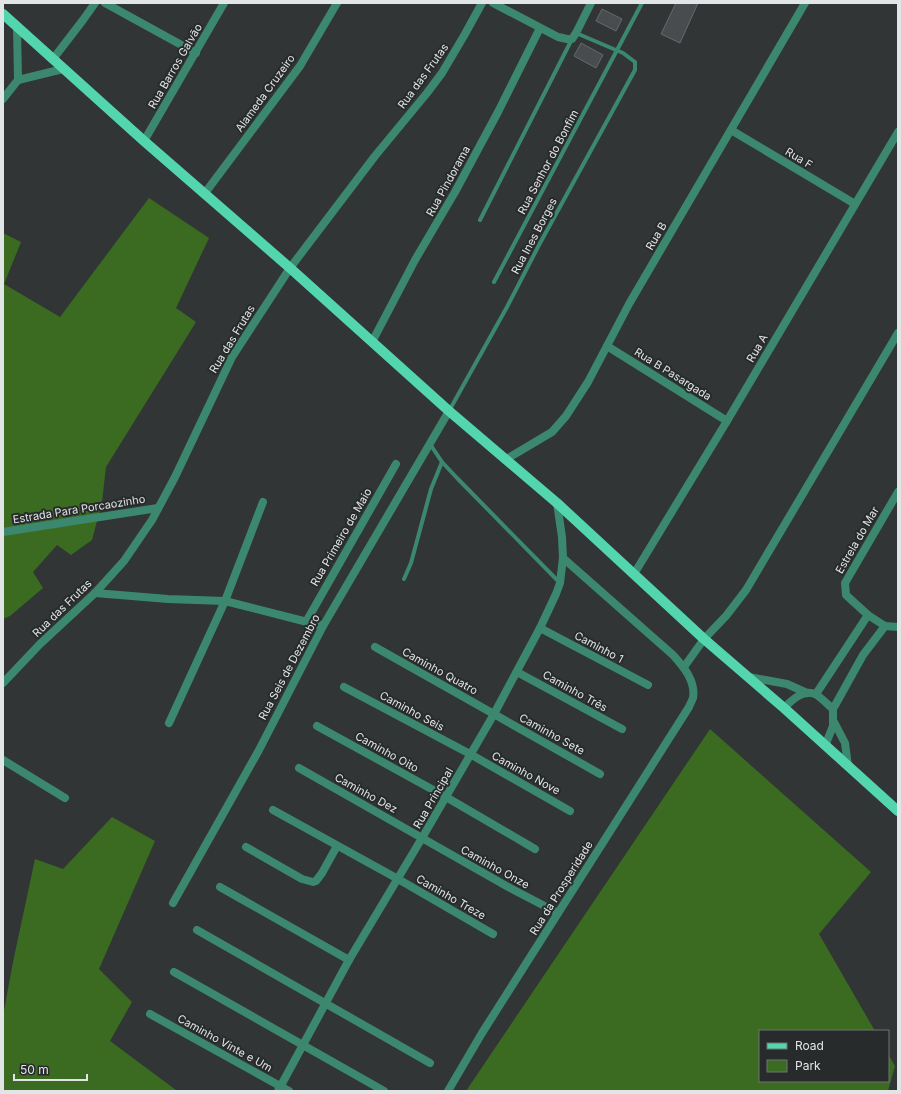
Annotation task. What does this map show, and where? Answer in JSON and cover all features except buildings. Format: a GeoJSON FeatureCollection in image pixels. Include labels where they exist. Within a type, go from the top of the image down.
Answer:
{"type":"FeatureCollection","features":[{"type":"Feature","properties":{"kind":"main road"},"geometry":{"type":"LineString","coordinates":[[3,14],[144,141],[206,193],[449,411],[556,502],[704,639],[784,708],[898,811]]}},
{"type":"Feature","properties":{"kind":"street"},"geometry":{"type":"LineString","coordinates":[[53,59],[84,20],[94,3]]}},
{"type":"Feature","properties":{"kind":"street"},"geometry":{"type":"LineString","coordinates":[[105,3],[196,53]]}},
{"type":"Feature","properties":{"kind":"street","name":"Rua Barros Galvão"},"geometry":{"type":"LineString","coordinates":[[144,141],[224,3]]}},
{"type":"Feature","properties":{"kind":"street","name":"Alameda Cruzeiro"},"geometry":{"type":"LineString","coordinates":[[206,193],[300,66],[337,3]]}},
{"type":"Feature","properties":{"kind":"street","name":"Rua das Frutas"},"geometry":{"type":"LineString","coordinates":[[3,683],[40,644],[95,593],[124,561],[152,520],[175,477],[232,357],[290,268],[375,156],[442,73],[482,3]]}},
{"type":"Feature","properties":{"kind":"street"},"geometry":{"type":"LineString","coordinates":[[493,3],[540,28],[567,40],[574,36],[591,3]]}},
{"type":"Feature","properties":{"kind":"street","name":"Rua B"},"geometry":{"type":"LineString","coordinates":[[505,460],[552,432],[566,416],[588,382],[629,304],[805,3]]}},
{"type":"Feature","properties":{"kind":"street"},"geometry":{"type":"LineString","coordinates":[[17,27],[18,80]]}},
{"type":"Feature","properties":{"kind":"street","name":"Rua Pindorama"},"geometry":{"type":"LineString","coordinates":[[372,342],[415,260],[455,192],[498,112],[540,28]]}},
{"type":"Feature","properties":{"kind":"street"},"geometry":{"type":"LineString","coordinates":[[3,99],[18,80],[63,69]]}},
{"type":"Feature","properties":{"kind":"street","name":"Rua F"},"geometry":{"type":"LineString","coordinates":[[731,130],[855,204]]}},
{"type":"Feature","properties":{"kind":"street","name":"Rua A"},"geometry":{"type":"LineString","coordinates":[[634,574],[727,421],[898,132]]}},
{"type":"Feature","properties":{"kind":"street"},"geometry":{"type":"LineString","coordinates":[[563,558],[673,655],[684,667],[704,639],[726,616],[746,590],[898,333]]}},
{"type":"Feature","properties":{"kind":"street","name":"Rua B Pasargada"},"geometry":{"type":"LineString","coordinates":[[608,346],[727,421]]}},
{"type":"Feature","properties":{"kind":"street","name":"Rua Seis de Dezembro"},"geometry":{"type":"LineString","coordinates":[[173,903],[259,750],[323,626],[449,411]]}},
{"type":"Feature","properties":{"kind":"street","name":"Rua Primeiro de Maio"},"geometry":{"type":"LineString","coordinates":[[306,622],[396,464]]}},
{"type":"Feature","properties":{"kind":"street","name":"Estrela do Mar"},"geometry":{"type":"LineString","coordinates":[[898,492],[845,583],[846,595],[868,615],[885,626],[898,627]]}},
{"type":"Feature","properties":{"kind":"street"},"geometry":{"type":"LineString","coordinates":[[169,723],[225,601],[263,502]]}},
{"type":"Feature","properties":{"kind":"street","name":"Rua Principal"},"geometry":{"type":"LineString","coordinates":[[279,1089],[349,960],[494,714],[540,628],[560,583],[563,558],[562,537],[556,502]]}},
{"type":"Feature","properties":{"kind":"street","name":"Estrada Para Porcaozinho"},"geometry":{"type":"LineString","coordinates":[[3,532],[158,508]]}},
{"type":"Feature","properties":{"kind":"street"},"geometry":{"type":"LineString","coordinates":[[95,593],[168,599],[225,601],[323,626]]}},
{"type":"Feature","properties":{"kind":"street"},"geometry":{"type":"LineString","coordinates":[[812,694],[868,615]]}},
{"type":"Feature","properties":{"kind":"street"},"geometry":{"type":"LineString","coordinates":[[825,746],[833,726],[833,709],[863,655],[885,626]]}},
{"type":"Feature","properties":{"kind":"street","name":"Caminho 1"},"geometry":{"type":"LineString","coordinates":[[540,628],[648,685]]}},
{"type":"Feature","properties":{"kind":"street","name":"Caminho Quatro"},"geometry":{"type":"LineString","coordinates":[[375,647],[494,714]]}},
{"type":"Feature","properties":{"kind":"street","name":"Rua da Prosperidade"},"geometry":{"type":"LineString","coordinates":[[448,1091],[482,1033],[688,707],[693,698],[692,685],[684,667]]}},
{"type":"Feature","properties":{"kind":"street","name":"Caminho Três"},"geometry":{"type":"LineString","coordinates":[[517,672],[622,729]]}},
{"type":"Feature","properties":{"kind":"street"},"geometry":{"type":"LineString","coordinates":[[749,677],[786,684],[812,694],[833,709]]}},
{"type":"Feature","properties":{"kind":"street","name":"Caminho Seis"},"geometry":{"type":"LineString","coordinates":[[344,687],[470,754]]}},
{"type":"Feature","properties":{"kind":"street"},"geometry":{"type":"LineString","coordinates":[[784,708],[794,698],[801,694],[812,694]]}},
{"type":"Feature","properties":{"kind":"street","name":"Caminho Sete"},"geometry":{"type":"LineString","coordinates":[[494,714],[600,774]]}},
{"type":"Feature","properties":{"kind":"street"},"geometry":{"type":"LineString","coordinates":[[833,718],[845,743],[848,766]]}},
{"type":"Feature","properties":{"kind":"street","name":"Caminho Oito"},"geometry":{"type":"LineString","coordinates":[[317,726],[446,797],[535,849]]}},
{"type":"Feature","properties":{"kind":"street","name":"Caminho Nove"},"geometry":{"type":"LineString","coordinates":[[470,754],[570,811]]}},
{"type":"Feature","properties":{"kind":"street"},"geometry":{"type":"LineString","coordinates":[[3,760],[65,798]]}},
{"type":"Feature","properties":{"kind":"street","name":"Caminho Dez"},"geometry":{"type":"LineString","coordinates":[[299,768],[422,838]]}},
{"type":"Feature","properties":{"kind":"street","name":"Caminho Treze"},"geometry":{"type":"LineString","coordinates":[[273,810],[398,879],[493,934]]}},
{"type":"Feature","properties":{"kind":"street","name":"Caminho Onze"},"geometry":{"type":"LineString","coordinates":[[422,838],[510,888],[558,913]]}},
{"type":"Feature","properties":{"kind":"street"},"geometry":{"type":"LineString","coordinates":[[246,847],[302,879],[313,882],[316,881],[322,873],[337,846]]}},
{"type":"Feature","properties":{"kind":"street"},"geometry":{"type":"LineString","coordinates":[[220,887],[349,960]]}},
{"type":"Feature","properties":{"kind":"street"},"geometry":{"type":"LineString","coordinates":[[197,930],[430,1063]]}},
{"type":"Feature","properties":{"kind":"street"},"geometry":{"type":"LineString","coordinates":[[174,972],[384,1091]]}},
{"type":"Feature","properties":{"kind":"street","name":"Caminho Vinte e Um"},"geometry":{"type":"LineString","coordinates":[[150,1014],[279,1089],[289,1091]]}},
{"type":"Feature","properties":{"kind":"lane","name":"Rua Senhor do Bonfim"},"geometry":{"type":"LineString","coordinates":[[494,282],[642,3]]}},
{"type":"Feature","properties":{"kind":"lane"},"geometry":{"type":"LineString","coordinates":[[480,220],[574,36],[617,50]]}},
{"type":"Feature","properties":{"kind":"lane","name":"Rua Ines Borges"},"geometry":{"type":"LineString","coordinates":[[449,411],[635,70],[635,62],[617,50]]}},
{"type":"Feature","properties":{"kind":"lane"},"geometry":{"type":"LineString","coordinates":[[430,444],[442,462],[560,583]]}},
{"type":"Feature","properties":{"kind":"lane"},"geometry":{"type":"LineString","coordinates":[[404,579],[411,563],[431,489],[442,462]]}},
{"type":"Feature","properties":{"kind":"green space"},"geometry":{"type":"Polygon","coordinates":[[[149,198],[209,238],[176,308],[196,322],[106,467],[102,502],[92,540],[71,555],[57,545],[33,572],[43,588],[10,616],[3,619],[3,233],[21,242],[4,284],[60,317],[149,198]]]}},
{"type":"Feature","properties":{"kind":"green space"},"geometry":{"type":"Polygon","coordinates":[[[710,729],[871,872],[819,934],[874,1030],[759,1030],[759,1082],[889,1082],[889,1056],[895,1066],[888,1091],[466,1091],[710,729]]]}},
{"type":"Feature","properties":{"kind":"green space"},"geometry":{"type":"Polygon","coordinates":[[[112,817],[155,841],[99,969],[132,1002],[110,1041],[176,1090],[3,1091],[3,1016],[35,859],[63,869],[112,817]]]}}]}
